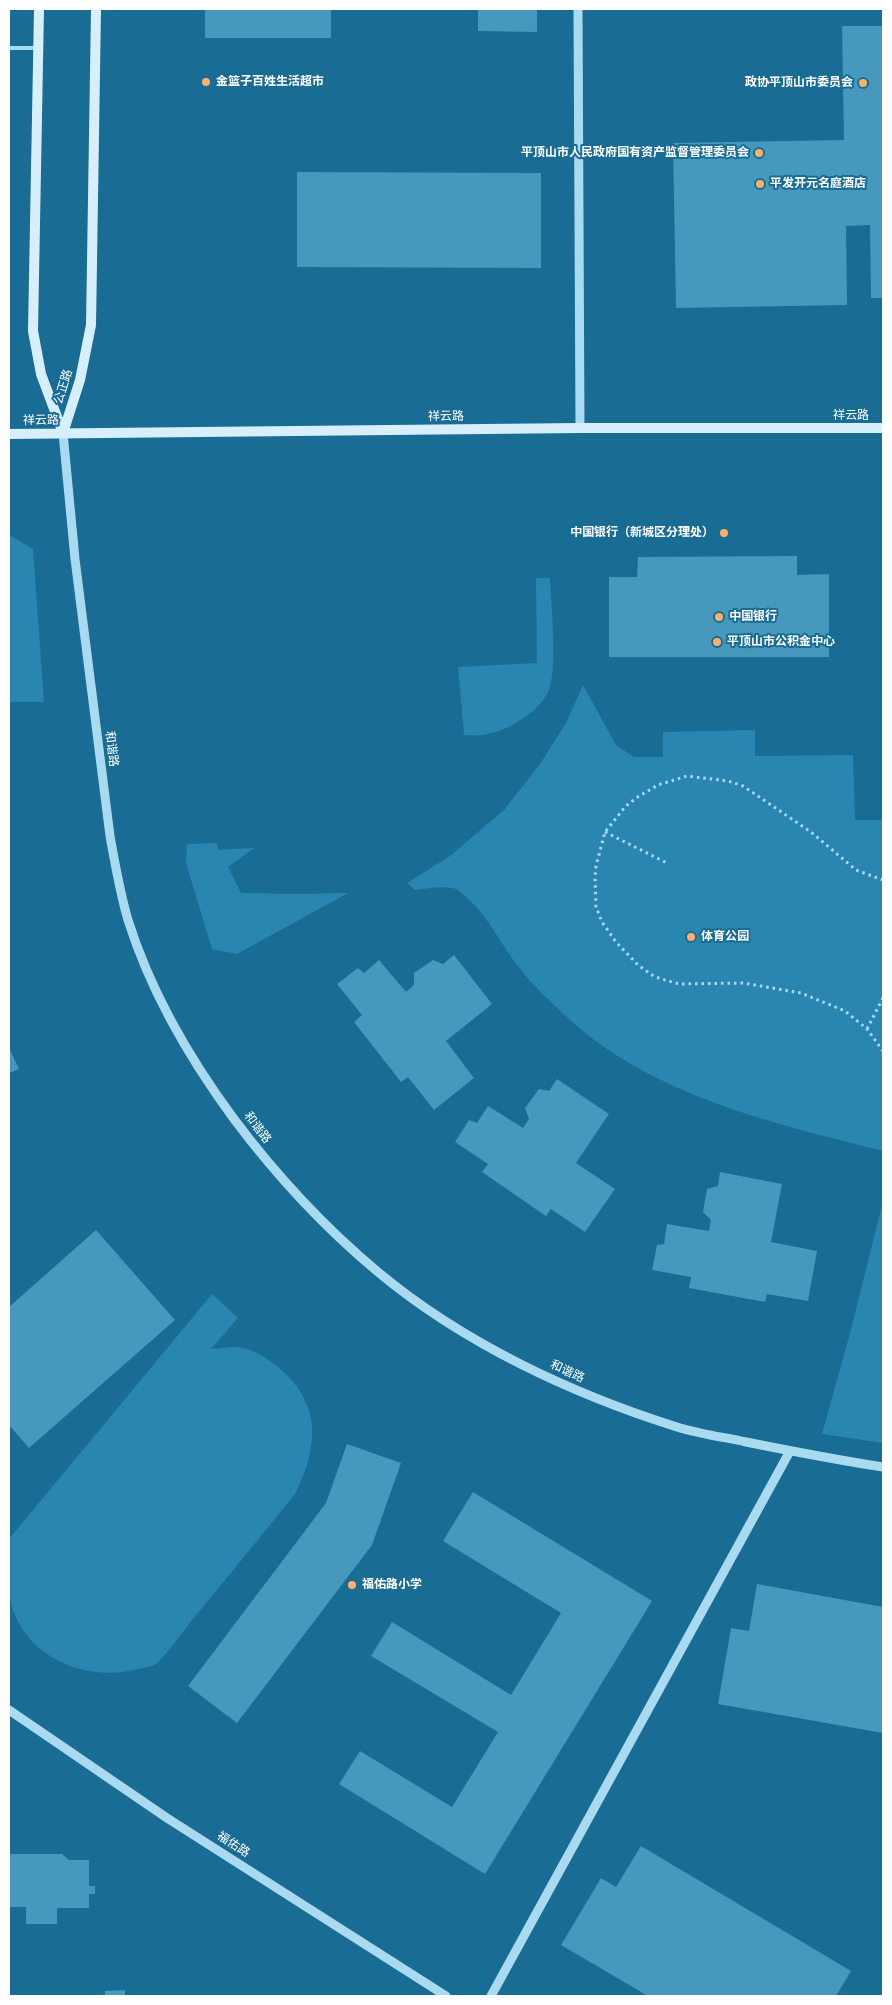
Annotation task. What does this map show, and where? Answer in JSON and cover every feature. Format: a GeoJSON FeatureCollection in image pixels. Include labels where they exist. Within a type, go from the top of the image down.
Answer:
{"type":"FeatureCollection","features":[{"type":"Feature","properties":{"kind":"main road","name":"公正路"},"geometry":{"type":"LineString","coordinates":[[40,9],[33,331],[42,374],[63,434]]}},
{"type":"Feature","properties":{"kind":"main road","name":"公正路"},"geometry":{"type":"LineString","coordinates":[[63,434],[80,380],[91,325],[96,9]]}},
{"type":"Feature","properties":{"kind":"main road","name":"祥云路"},"geometry":{"type":"LineString","coordinates":[[9,434],[580,428],[883,428]]}},
{"type":"Feature","properties":{"kind":"street"},"geometry":{"type":"LineString","coordinates":[[578,9],[580,428]]}},
{"type":"Feature","properties":{"kind":"street","name":"和谐路"},"geometry":{"type":"LineString","coordinates":[[63,434],[87,659],[110,836],[118,879],[129,921],[145,967],[184,1045],[218,1096],[261,1154],[327,1225],[378,1272],[432,1311],[479,1340],[578,1392],[670,1425],[790,1451],[883,1467]]}},
{"type":"Feature","properties":{"kind":"street"},"geometry":{"type":"LineString","coordinates":[[490,1996],[790,1451]]}},
{"type":"Feature","properties":{"kind":"street","name":"福佑路"},"geometry":{"type":"LineString","coordinates":[[9,1710],[167,1818],[446,1996]]}},
{"type":"Feature","properties":{"kind":"lane"},"geometry":{"type":"LineString","coordinates":[[9,48],[39,48]]}},
{"type":"Feature","properties":{"kind":"path"},"geometry":{"type":"LineString","coordinates":[[883,880],[856,870],[811,832],[743,786],[728,780],[687,776],[658,785],[625,807],[605,832],[596,866],[596,907],[602,922],[616,942],[638,966],[655,977],[679,984],[743,983],[801,993],[845,1010],[867,1028],[883,1051]]}},
{"type":"Feature","properties":{"kind":"path"},"geometry":{"type":"LineString","coordinates":[[605,832],[670,864]]}},
{"type":"Feature","properties":{"kind":"path"},"geometry":{"type":"LineString","coordinates":[[867,1028],[883,998]]}},
{"type":"Feature","properties":{"kind":"shaded area"},"geometry":{"type":"Polygon","coordinates":[[[9,535],[33,549],[44,702],[9,702],[9,535]]]}},
{"type":"Feature","properties":{"kind":"shaded area"},"geometry":{"type":"Polygon","coordinates":[[[536,578],[550,578],[553,669],[548,692],[535,709],[512,725],[486,734],[464,735],[458,667],[537,663],[536,578]]]}},
{"type":"Feature","properties":{"kind":"shaded area","name":"体育公园"},"geometry":{"type":"Polygon","coordinates":[[[583,685],[616,745],[634,757],[663,757],[663,732],[755,730],[755,756],[853,755],[855,820],[883,820],[883,1151],[801,1130],[717,1104],[638,1068],[602,1046],[569,1019],[542,993],[517,965],[480,912],[459,891],[446,887],[415,890],[407,883],[450,856],[504,810],[540,764],[566,723],[583,685]]]}},
{"type":"Feature","properties":{"kind":"shaded area"},"geometry":{"type":"Polygon","coordinates":[[[217,843],[218,850],[254,848],[228,867],[241,893],[348,893],[237,954],[212,949],[186,863],[187,844],[217,843]]]}},
{"type":"Feature","properties":{"kind":"shaded area"},"geometry":{"type":"Polygon","coordinates":[[[883,1201],[883,1443],[822,1434],[852,1326],[883,1201]]]}},
{"type":"Feature","properties":{"kind":"shaded area"},"geometry":{"type":"Polygon","coordinates":[[[212,1294],[238,1318],[211,1349],[240,1347],[258,1353],[278,1367],[292,1381],[303,1396],[309,1411],[312,1426],[312,1442],[309,1459],[295,1494],[160,1661],[149,1667],[116,1673],[80,1669],[46,1653],[32,1642],[21,1627],[11,1602],[9,1539],[212,1294]]]}},
{"type":"Feature","properties":{"kind":"building"},"geometry":{"type":"Polygon","coordinates":[[[205,9],[331,9],[331,38],[205,38],[205,9]]]}},
{"type":"Feature","properties":{"kind":"building"},"geometry":{"type":"Polygon","coordinates":[[[478,9],[537,9],[537,32],[478,31],[478,9]]]}},
{"type":"Feature","properties":{"kind":"building","name":"平发开元名庭酒店"},"geometry":{"type":"Polygon","coordinates":[[[842,26],[883,26],[883,298],[871,298],[870,225],[846,226],[847,305],[676,308],[673,143],[844,140],[842,26]]]}},
{"type":"Feature","properties":{"kind":"building"},"geometry":{"type":"Polygon","coordinates":[[[297,172],[541,173],[541,268],[297,267],[297,172]]]}},
{"type":"Feature","properties":{"kind":"building","name":"中国银行"},"geometry":{"type":"Polygon","coordinates":[[[797,556],[797,575],[829,574],[829,657],[609,657],[609,577],[637,577],[638,557],[797,556]]]}},
{"type":"Feature","properties":{"kind":"building"},"geometry":{"type":"Polygon","coordinates":[[[454,955],[492,1004],[446,1041],[474,1078],[434,1110],[408,1077],[401,1082],[354,1022],[362,1015],[337,984],[358,968],[364,973],[379,960],[406,992],[414,985],[414,973],[433,960],[443,964],[454,955]]]}},
{"type":"Feature","properties":{"kind":"building"},"geometry":{"type":"Polygon","coordinates":[[[9,1048],[19,1069],[9,1073],[9,1048]]]}},
{"type":"Feature","properties":{"kind":"building"},"geometry":{"type":"Polygon","coordinates":[[[557,1079],[609,1114],[576,1163],[615,1189],[585,1232],[551,1209],[546,1216],[482,1172],[488,1164],[455,1142],[469,1120],[477,1123],[488,1106],[523,1128],[529,1119],[525,1108],[539,1089],[549,1091],[557,1079]]]}},
{"type":"Feature","properties":{"kind":"building"},"geometry":{"type":"Polygon","coordinates":[[[720,1172],[782,1184],[771,1242],[817,1251],[808,1301],[767,1294],[765,1302],[689,1288],[691,1277],[652,1270],[657,1245],[664,1244],[667,1224],[709,1231],[711,1220],[703,1212],[707,1189],[718,1186],[720,1172]]]}},
{"type":"Feature","properties":{"kind":"building"},"geometry":{"type":"Polygon","coordinates":[[[96,1230],[175,1320],[29,1448],[9,1425],[9,1307],[96,1230]]]}},
{"type":"Feature","properties":{"kind":"building"},"geometry":{"type":"Polygon","coordinates":[[[347,1444],[401,1463],[372,1545],[237,1723],[188,1686],[326,1503],[347,1444]]]}},
{"type":"Feature","properties":{"kind":"building"},"geometry":{"type":"Polygon","coordinates":[[[473,1492],[652,1601],[485,1874],[339,1784],[360,1751],[452,1807],[498,1732],[371,1656],[392,1622],[511,1695],[561,1613],[443,1541],[473,1492]]]}},
{"type":"Feature","properties":{"kind":"building"},"geometry":{"type":"Polygon","coordinates":[[[757,1584],[883,1607],[883,1733],[718,1704],[731,1628],[749,1631],[757,1584]]]}},
{"type":"Feature","properties":{"kind":"building"},"geometry":{"type":"Polygon","coordinates":[[[641,1846],[851,1971],[836,1996],[648,1996],[561,1945],[601,1878],[616,1887],[641,1846]]]}},
{"type":"Feature","properties":{"kind":"building"},"geometry":{"type":"Polygon","coordinates":[[[9,1854],[62,1854],[69,1860],[89,1860],[89,1886],[95,1886],[95,1894],[89,1894],[89,1908],[57,1908],[57,1924],[26,1924],[26,1907],[9,1907],[9,1854]]]}},
{"type":"Feature","properties":{"kind":"building"},"geometry":{"type":"Polygon","coordinates":[[[125,1990],[125,1996],[105,1996],[105,1991],[125,1990]]]}},
{"type":"Feature","properties":{"kind":"place","name":"金篮子百姓生活超市"},"geometry":{"type":"Point","coordinates":[206,82]}},
{"type":"Feature","properties":{"kind":"place","name":"政协平顶山市委员会"},"geometry":{"type":"Point","coordinates":[863,83]}},
{"type":"Feature","properties":{"kind":"place","name":"平顶山市人民政府国有资产监督管理委员会"},"geometry":{"type":"Point","coordinates":[759,153]}},
{"type":"Feature","properties":{"kind":"place","name":"平发开元名庭酒店"},"geometry":{"type":"Point","coordinates":[760,184]}},
{"type":"Feature","properties":{"kind":"place","name":"中国银行（新城区分理处）"},"geometry":{"type":"Point","coordinates":[724,533]}},
{"type":"Feature","properties":{"kind":"place","name":"中国银行"},"geometry":{"type":"Point","coordinates":[719,617]}},
{"type":"Feature","properties":{"kind":"place","name":"平顶山市公积金中心"},"geometry":{"type":"Point","coordinates":[717,642]}},
{"type":"Feature","properties":{"kind":"place","name":"体育公园"},"geometry":{"type":"Point","coordinates":[691,937]}},
{"type":"Feature","properties":{"kind":"place","name":"福佑路小学"},"geometry":{"type":"Point","coordinates":[352,1585]}}]}
